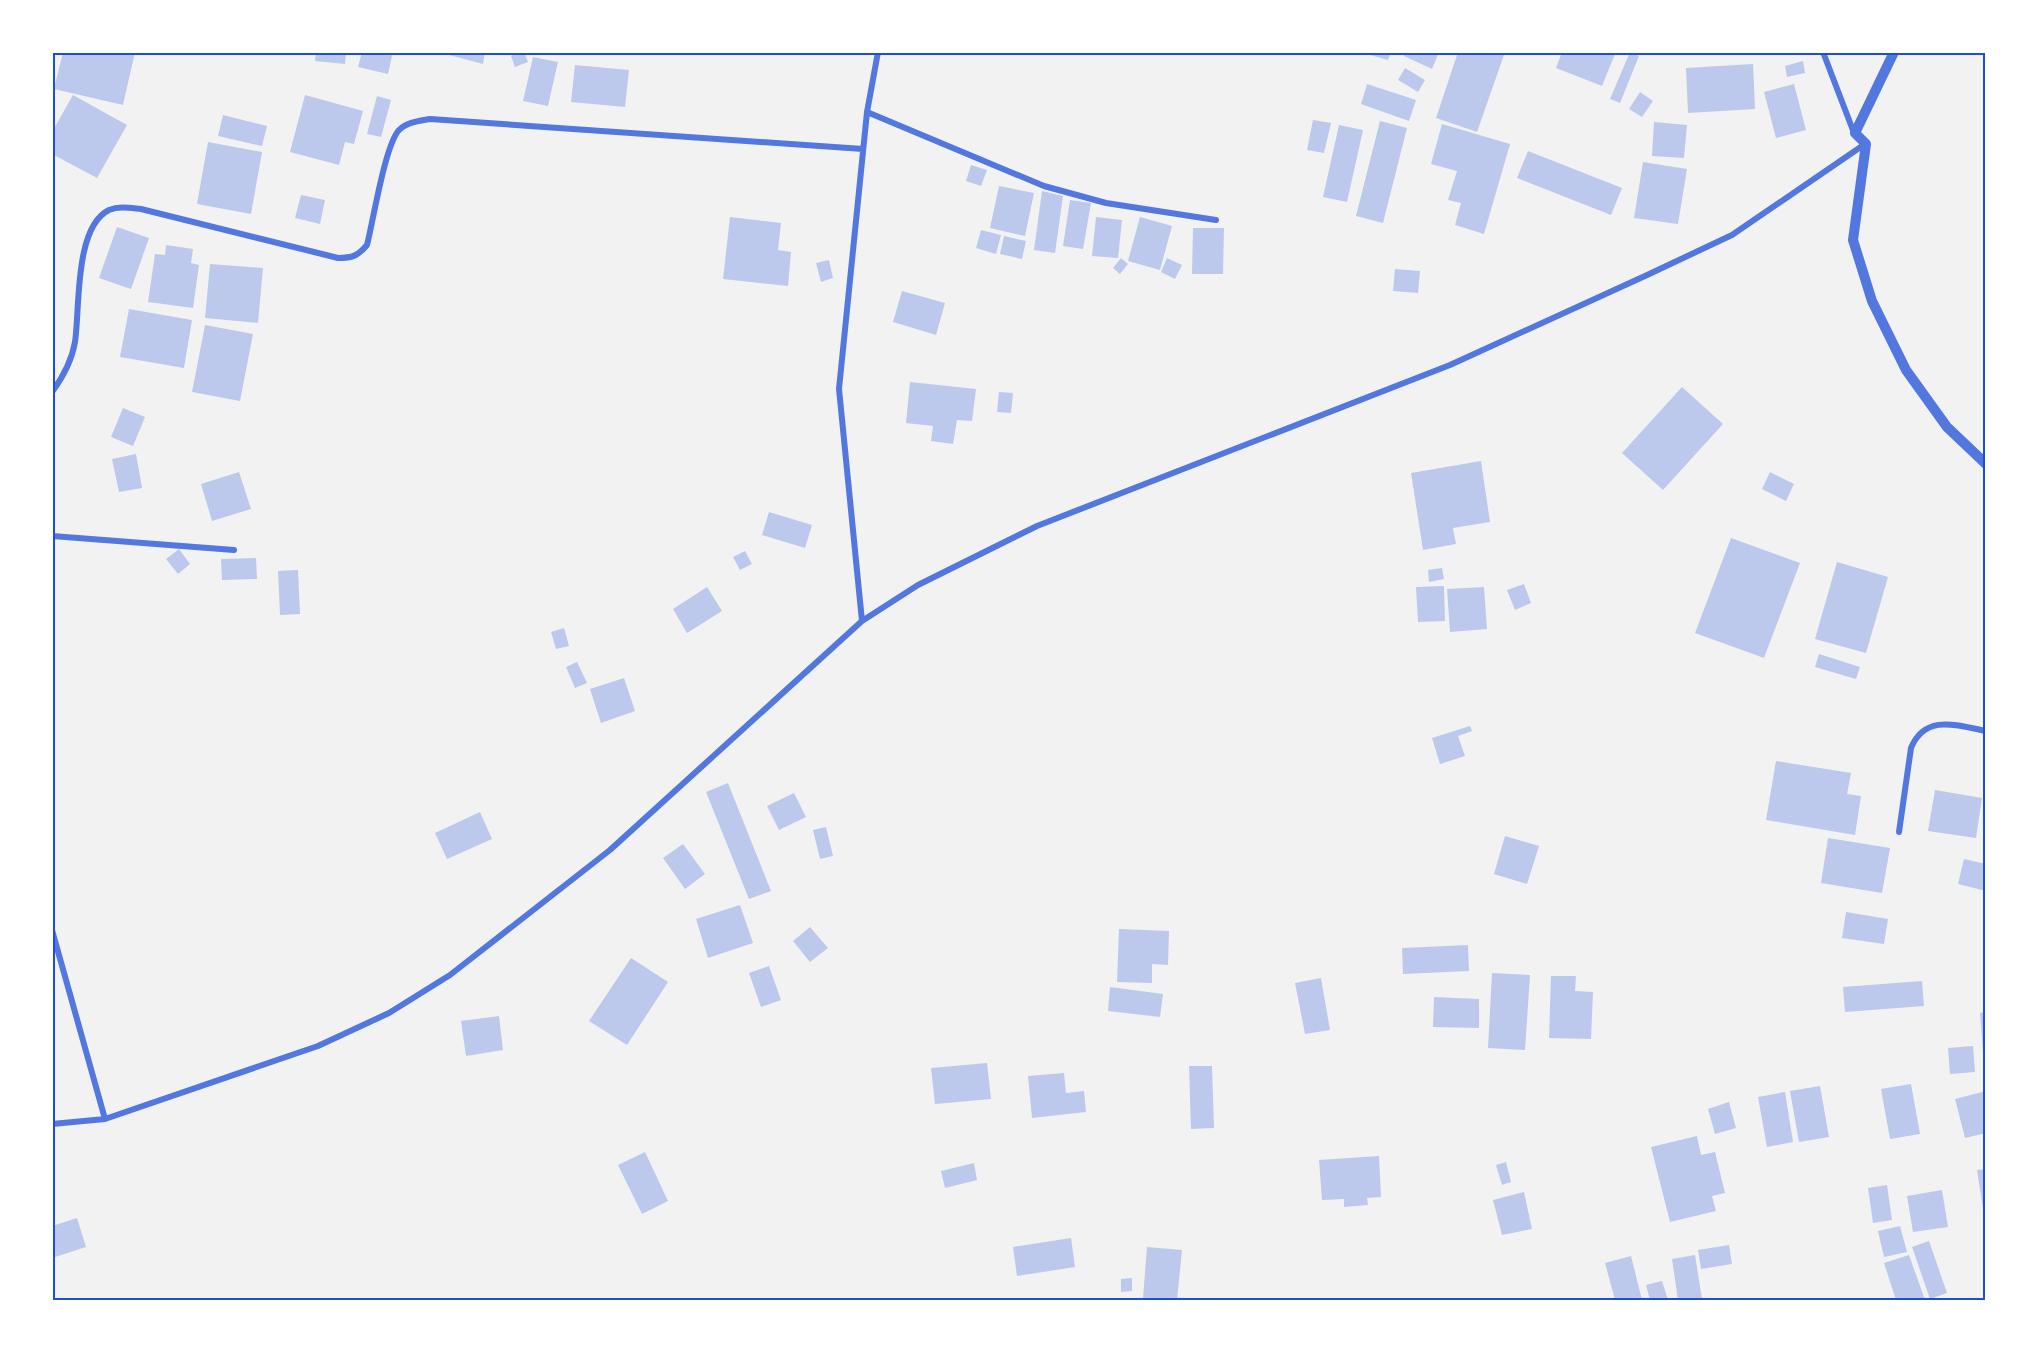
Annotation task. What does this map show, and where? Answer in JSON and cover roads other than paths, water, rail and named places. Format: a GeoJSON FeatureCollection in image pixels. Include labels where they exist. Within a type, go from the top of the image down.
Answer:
{"type":"FeatureCollection","features":[{"type":"Feature","properties":{"kind":"street"},"geometry":{"type":"LineString","coordinates":[[862,621],[839,389],[867,112],[878,52]]}},
{"type":"Feature","properties":{"kind":"street"},"geometry":{"type":"LineString","coordinates":[[1823,52],[1855,133],[1866,144]]}},
{"type":"Feature","properties":{"kind":"street"},"geometry":{"type":"LineString","coordinates":[[1855,133],[1894,52]]}},
{"type":"Feature","properties":{"kind":"street"},"geometry":{"type":"LineString","coordinates":[[867,112],[1044,186],[1106,203],[1216,220]]}},
{"type":"Feature","properties":{"kind":"street"},"geometry":{"type":"LineString","coordinates":[[52,392],[69,363],[75,342],[78,278],[90,236],[98,219],[108,211],[122,207],[141,209],[338,258],[350,258],[360,254],[367,245],[390,147],[398,131],[409,123],[429,119],[863,149]]}},
{"type":"Feature","properties":{"kind":"street"},"geometry":{"type":"LineString","coordinates":[[1866,144],[1853,240],[1872,301],[1906,370],[1947,427],[1986,464]]}},
{"type":"Feature","properties":{"kind":"street"},"geometry":{"type":"LineString","coordinates":[[52,1124],[105,1119],[318,1046],[389,1013],[450,975],[610,850],[862,621],[929,579],[1037,526],[1450,365],[1732,235],[1866,144]]}},
{"type":"Feature","properties":{"kind":"street"},"geometry":{"type":"LineString","coordinates":[[52,536],[234,550]]}},
{"type":"Feature","properties":{"kind":"street"},"geometry":{"type":"LineString","coordinates":[[1899,832],[1911,748],[1916,736],[1924,729],[1936,725],[1954,724],[1986,730]]}},
{"type":"Feature","properties":{"kind":"street"},"geometry":{"type":"LineString","coordinates":[[52,930],[105,1119]]}}]}
